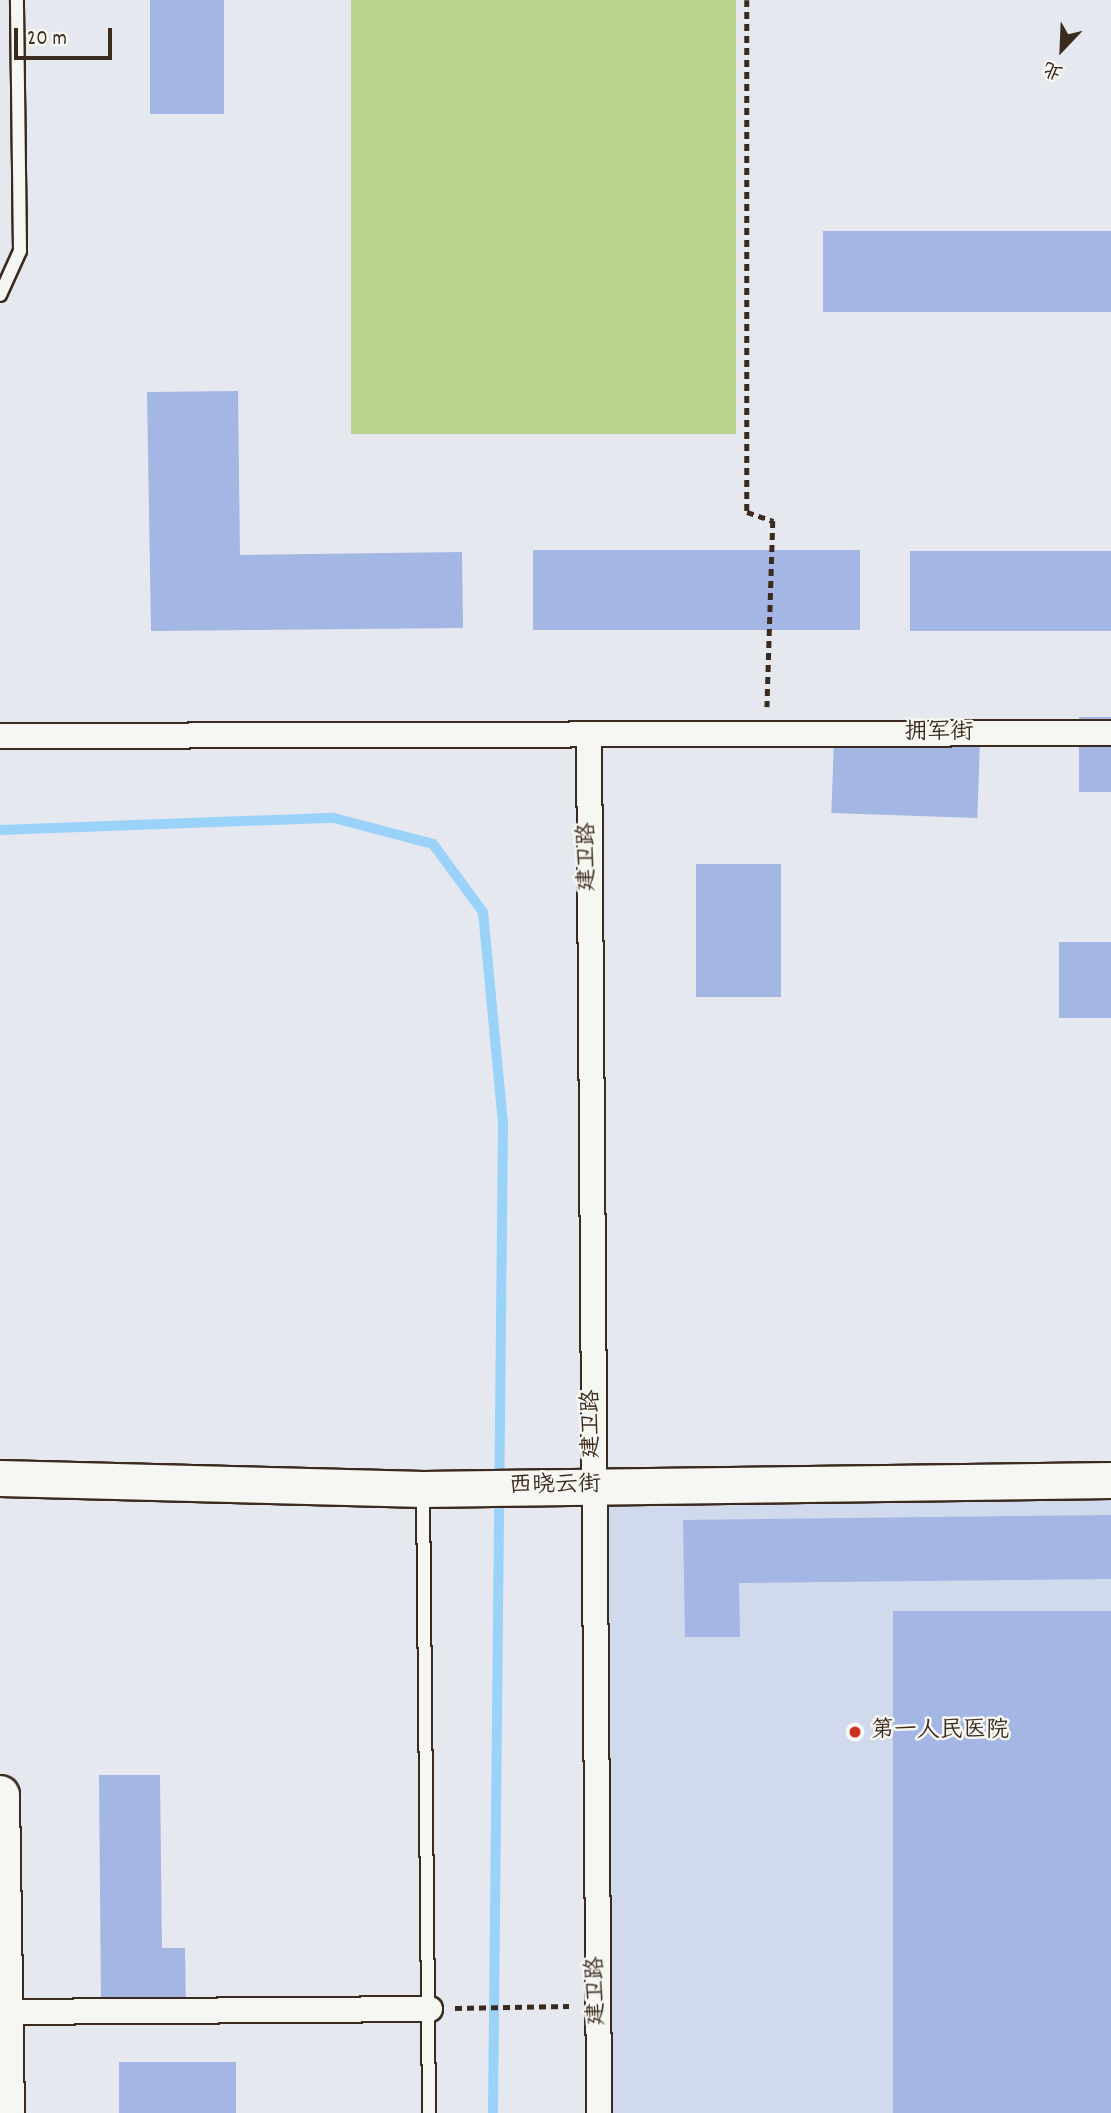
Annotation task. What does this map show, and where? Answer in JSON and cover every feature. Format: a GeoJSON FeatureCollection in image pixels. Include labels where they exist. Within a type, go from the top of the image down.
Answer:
{"type":"FeatureCollection","features":[{"type":"Feature","properties":{"kind":"main road"},"geometry":{"type":"LineString","coordinates":[[0,1796],[5,2113]]}},
{"type":"Feature","properties":{"kind":"street","name":"拥军街"},"geometry":{"type":"LineString","coordinates":[[0,736],[1111,733]]}},
{"type":"Feature","properties":{"kind":"street","name":"建卫路"},"geometry":{"type":"LineString","coordinates":[[589,736],[599,2113]]}},
{"type":"Feature","properties":{"kind":"street","name":"西晓云街"},"geometry":{"type":"LineString","coordinates":[[0,1478],[424,1489],[1111,1480]]}},
{"type":"Feature","properties":{"kind":"street"},"geometry":{"type":"LineString","coordinates":[[4,2012],[430,2009]]}},
{"type":"Feature","properties":{"kind":"lane"},"geometry":{"type":"LineString","coordinates":[[0,295],[20,251],[18,0]]}},
{"type":"Feature","properties":{"kind":"lane"},"geometry":{"type":"LineString","coordinates":[[424,1489],[429,2113]]}},
{"type":"Feature","properties":{"kind":"path"},"geometry":{"type":"LineString","coordinates":[[747,0],[747,512],[773,521],[766,736]]}},
{"type":"Feature","properties":{"kind":"path"},"geometry":{"type":"LineString","coordinates":[[430,2009],[598,2005]]}},
{"type":"Feature","properties":{"kind":"shaded area","name":"第一人民医院"},"geometry":{"type":"Polygon","coordinates":[[[596,1487],[1111,1487],[1111,2113],[596,2113],[596,1487]]]}},
{"type":"Feature","properties":{"kind":"green space"},"geometry":{"type":"Polygon","coordinates":[[[351,0],[736,0],[736,434],[351,434],[351,0]]]}},
{"type":"Feature","properties":{"kind":"building"},"geometry":{"type":"Polygon","coordinates":[[[150,0],[224,0],[224,114],[150,114],[150,0]]]}},
{"type":"Feature","properties":{"kind":"building"},"geometry":{"type":"Polygon","coordinates":[[[823,231],[1111,231],[1111,312],[823,312],[823,231]]]}},
{"type":"Feature","properties":{"kind":"building"},"geometry":{"type":"Polygon","coordinates":[[[238,391],[240,555],[462,552],[463,628],[151,631],[147,392],[238,391]]]}},
{"type":"Feature","properties":{"kind":"building"},"geometry":{"type":"Polygon","coordinates":[[[533,550],[860,550],[860,630],[533,630],[533,550]]]}},
{"type":"Feature","properties":{"kind":"building"},"geometry":{"type":"Polygon","coordinates":[[[910,551],[1111,551],[1111,631],[910,631],[910,551]]]}},
{"type":"Feature","properties":{"kind":"building"},"geometry":{"type":"Polygon","coordinates":[[[1079,717],[1111,717],[1111,792],[1079,792],[1079,717]]]}},
{"type":"Feature","properties":{"kind":"building"},"geometry":{"type":"Polygon","coordinates":[[[834,738],[980,743],[977,818],[831,813],[834,738]]]}},
{"type":"Feature","properties":{"kind":"building"},"geometry":{"type":"Polygon","coordinates":[[[696,864],[781,864],[781,997],[696,997],[696,864]]]}},
{"type":"Feature","properties":{"kind":"building"},"geometry":{"type":"Polygon","coordinates":[[[1059,942],[1111,942],[1111,1018],[1059,1018],[1059,942]]]}},
{"type":"Feature","properties":{"kind":"building"},"geometry":{"type":"Polygon","coordinates":[[[1111,1515],[1111,1579],[739,1583],[740,1637],[685,1637],[683,1520],[1111,1515]]]}},
{"type":"Feature","properties":{"kind":"building"},"geometry":{"type":"Polygon","coordinates":[[[893,1611],[1111,1611],[1111,2113],[893,2113],[893,1611]]]}},
{"type":"Feature","properties":{"kind":"building"},"geometry":{"type":"Polygon","coordinates":[[[99,1775],[160,1775],[162,1948],[185,1948],[186,2006],[101,2006],[99,1775]]]}},
{"type":"Feature","properties":{"kind":"building"},"geometry":{"type":"Polygon","coordinates":[[[119,2062],[236,2062],[236,2113],[119,2113],[119,2062]]]}},
{"type":"Feature","properties":{"kind":"waterway"},"geometry":{"type":"LineString","coordinates":[[0,830],[334,818],[433,844],[483,912],[503,1124],[493,2113]]}},
{"type":"Feature","properties":{"kind":"place","name":"第一人民医院"},"geometry":{"type":"Point","coordinates":[855,1732]}}]}
